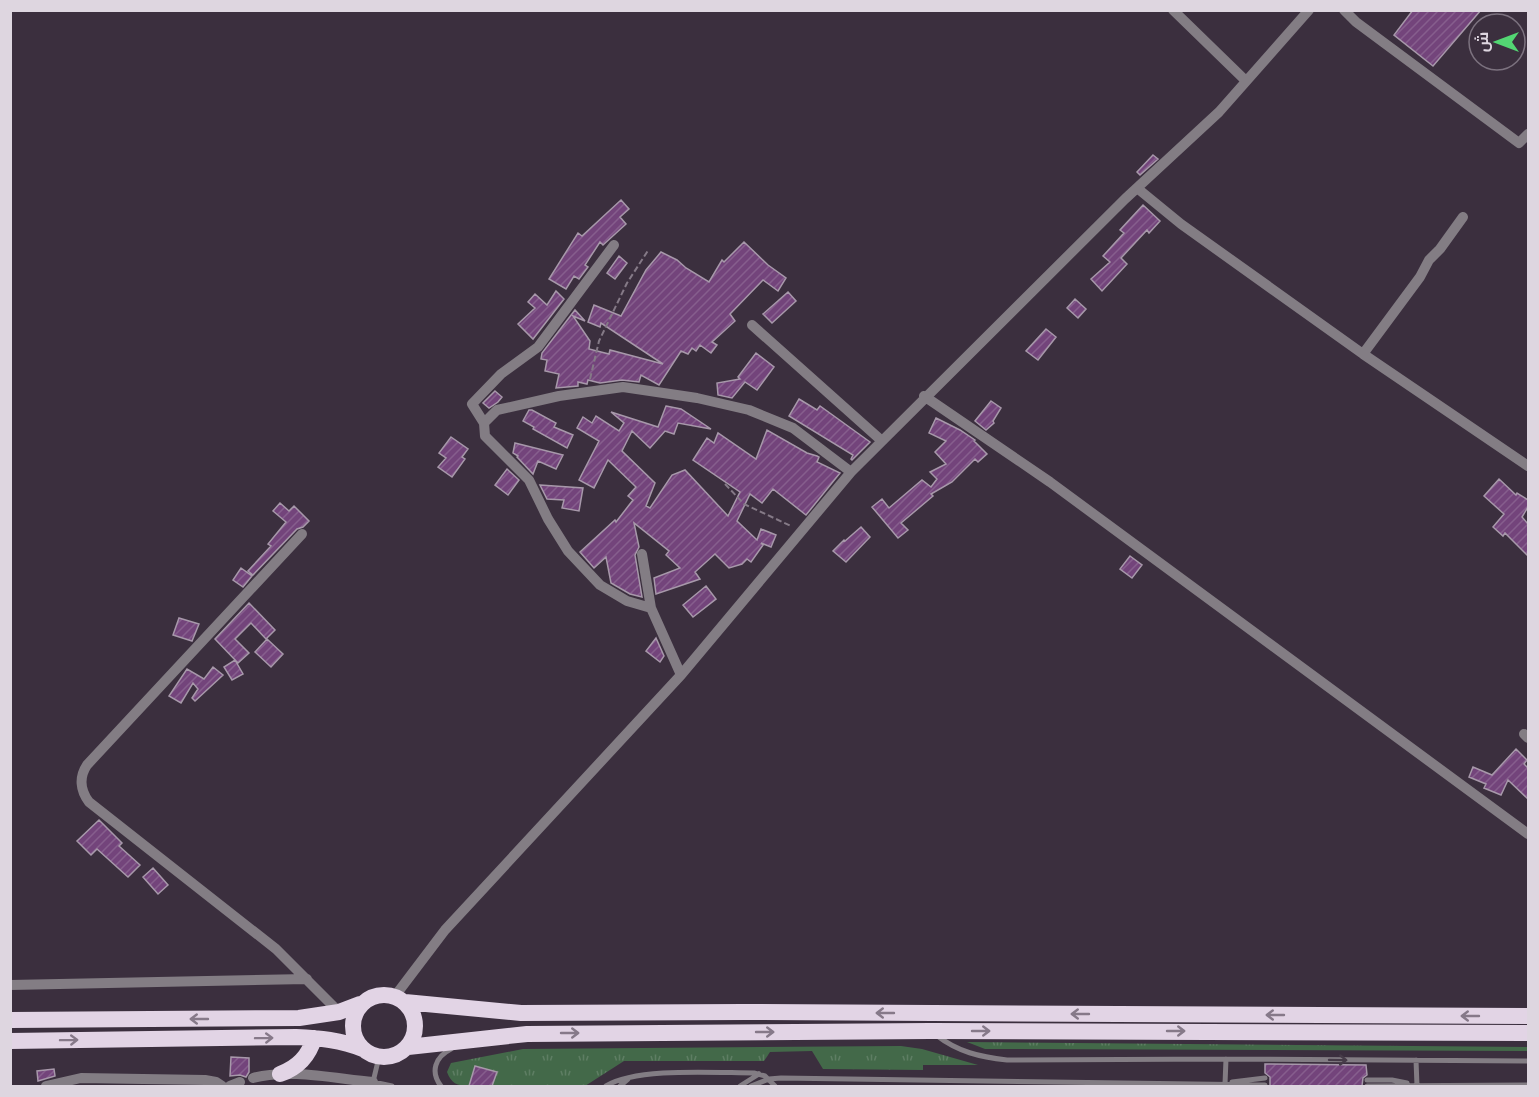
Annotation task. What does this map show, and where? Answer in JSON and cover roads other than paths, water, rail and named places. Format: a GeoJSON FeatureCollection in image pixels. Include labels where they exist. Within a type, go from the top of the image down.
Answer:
{"type":"FeatureCollection","features":[{"type":"Feature","properties":{"kind":"highway"},"geometry":{"type":"LineString","coordinates":[[10,1020],[299,1018],[339,1012],[382,994],[400,999],[521,1013],[1528,1016]]}},
{"type":"Feature","properties":{"kind":"highway"},"geometry":{"type":"LineString","coordinates":[[10,1041],[314,1038],[350,1044],[379,1057],[390,1057],[400,1054],[408,1047],[414,1036],[416,1024],[413,1012],[400,999]]}},
{"type":"Feature","properties":{"kind":"highway"},"geometry":{"type":"LineString","coordinates":[[360,1004],[354,1015],[352,1027],[355,1040],[363,1049]]}},
{"type":"Feature","properties":{"kind":"highway"},"geometry":{"type":"LineString","coordinates":[[408,1047],[527,1034],[930,1031],[1528,1033]]}},
{"type":"Feature","properties":{"kind":"highway"},"geometry":{"type":"LineString","coordinates":[[280,1074],[301,1062],[314,1038]]}},
{"type":"Feature","properties":{"kind":"street"},"geometry":{"type":"LineString","coordinates":[[1173,10],[1246,81]]}},
{"type":"Feature","properties":{"kind":"street"},"geometry":{"type":"LineString","coordinates":[[400,999],[445,930],[681,675],[851,472],[1137,188],[1219,112],[1309,10]]}},
{"type":"Feature","properties":{"kind":"street"},"geometry":{"type":"LineString","coordinates":[[1344,10],[1356,22],[1519,143],[1528,134]]}},
{"type":"Feature","properties":{"kind":"street"},"geometry":{"type":"LineString","coordinates":[[1137,188],[1181,224],[1363,354],[1528,466]]}},
{"type":"Feature","properties":{"kind":"street"},"geometry":{"type":"LineString","coordinates":[[1363,354],[1420,277],[1429,260],[1440,249],[1463,217]]}},
{"type":"Feature","properties":{"kind":"street"},"geometry":{"type":"LineString","coordinates":[[614,245],[538,347],[501,374],[472,404],[484,423],[485,436],[529,480],[548,519],[568,551],[600,585],[627,601],[651,608]]}},
{"type":"Feature","properties":{"kind":"street"},"geometry":{"type":"LineString","coordinates":[[752,325],[882,441]]}},
{"type":"Feature","properties":{"kind":"street"},"geometry":{"type":"LineString","coordinates":[[484,423],[497,410],[623,387],[697,398],[749,410],[793,428],[851,472]]}},
{"type":"Feature","properties":{"kind":"street"},"geometry":{"type":"LineString","coordinates":[[925,397],[1060,489],[1528,834]]}},
{"type":"Feature","properties":{"kind":"street"},"geometry":{"type":"LineString","coordinates":[[302,534],[87,765],[81,780],[83,792],[89,802],[276,949],[339,1012]]}},
{"type":"Feature","properties":{"kind":"street"},"geometry":{"type":"LineString","coordinates":[[642,554],[651,608],[681,675]]}},
{"type":"Feature","properties":{"kind":"street"},"geometry":{"type":"LineString","coordinates":[[10,985],[307,979]]}},
{"type":"Feature","properties":{"kind":"street"},"geometry":{"type":"LineString","coordinates":[[253,1078],[280,1074],[373,1084]]}},
{"type":"Feature","properties":{"kind":"street"},"geometry":{"type":"LineString","coordinates":[[46,1086],[81,1078],[205,1080],[222,1086]]}},
{"type":"Feature","properties":{"kind":"lane"},"geometry":{"type":"LineString","coordinates":[[930,1031],[963,1051],[981,1057],[998,1059],[1528,1061]]}},
{"type":"Feature","properties":{"kind":"lane"},"geometry":{"type":"LineString","coordinates":[[441,1086],[435,1078],[435,1064],[450,1049],[527,1034]]}},
{"type":"Feature","properties":{"kind":"lane"},"geometry":{"type":"LineString","coordinates":[[379,1057],[373,1084],[392,1086]]}},
{"type":"Feature","properties":{"kind":"lane"},"geometry":{"type":"LineString","coordinates":[[1226,1059],[1228,1085]]}},
{"type":"Feature","properties":{"kind":"lane"},"geometry":{"type":"LineString","coordinates":[[1416,1060],[1416,1086]]}},
{"type":"Feature","properties":{"kind":"lane"},"geometry":{"type":"LineString","coordinates":[[740,1086],[760,1073]]}},
{"type":"Feature","properties":{"kind":"lane"},"geometry":{"type":"LineString","coordinates":[[606,1086],[628,1078],[650,1074],[760,1073],[775,1086]]}},
{"type":"Feature","properties":{"kind":"lane"},"geometry":{"type":"LineString","coordinates":[[620,1086],[628,1078]]}},
{"type":"Feature","properties":{"kind":"lane"},"geometry":{"type":"LineString","coordinates":[[628,1078],[630,1086]]}},
{"type":"Feature","properties":{"kind":"lane"},"geometry":{"type":"LineString","coordinates":[[751,1086],[769,1079],[1228,1085],[1245,1079],[1265,1081]]}},
{"type":"Feature","properties":{"kind":"lane"},"geometry":{"type":"LineString","coordinates":[[1367,1083],[1392,1080],[1416,1086],[1528,1085]]}}]}
